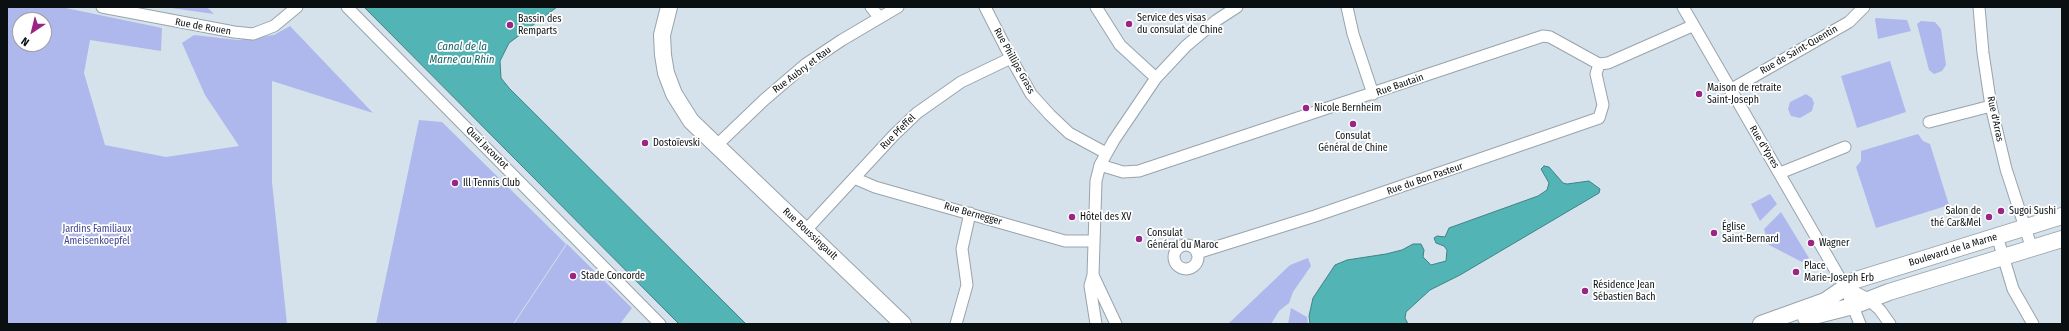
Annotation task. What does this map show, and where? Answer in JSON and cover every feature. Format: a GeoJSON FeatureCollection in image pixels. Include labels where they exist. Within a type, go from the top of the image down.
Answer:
{"type":"FeatureCollection","features":[{"type":"Feature","properties":{"kind":"street","name":"Rue de Rouen"},"geometry":{"type":"LineString","coordinates":[[102,7],[234,32],[253,34],[274,26],[297,7]]}},
{"type":"Feature","properties":{"kind":"street","name":"Quai Jacoutot"},"geometry":{"type":"LineString","coordinates":[[347,7],[660,324]]}},
{"type":"Feature","properties":{"kind":"street","name":"Rue Boussingault"},"geometry":{"type":"LineString","coordinates":[[669,7],[663,26],[662,44],[669,80],[679,103],[691,121],[903,324]]}},
{"type":"Feature","properties":{"kind":"street"},"geometry":{"type":"LineString","coordinates":[[871,7],[879,17]]}},
{"type":"Feature","properties":{"kind":"street","name":"Rue Aubry et Rau"},"geometry":{"type":"LineString","coordinates":[[716,146],[764,100],[801,69],[879,17],[898,7]]}},
{"type":"Feature","properties":{"kind":"street","name":"Rue Phillipe Grass"},"geometry":{"type":"LineString","coordinates":[[985,7],[1011,58],[1032,94],[1050,115],[1069,133],[1106,153]]}},
{"type":"Feature","properties":{"kind":"street"},"geometry":{"type":"LineString","coordinates":[[1096,7],[1120,45],[1156,78]]}},
{"type":"Feature","properties":{"kind":"street"},"geometry":{"type":"LineString","coordinates":[[1096,324],[1090,286],[1093,275],[1096,181],[1100,165],[1106,153],[1156,78],[1186,46],[1218,20],[1237,7]]}},
{"type":"Feature","properties":{"kind":"street"},"geometry":{"type":"LineString","coordinates":[[1347,7],[1353,34],[1373,94]]}},
{"type":"Feature","properties":{"kind":"street","name":"Rue d'Ypres"},"geometry":{"type":"LineString","coordinates":[[1683,7],[1692,26],[1780,173],[1845,287],[1860,324]]}},
{"type":"Feature","properties":{"kind":"street","name":"Rue de Saint-Quentin"},"geometry":{"type":"LineString","coordinates":[[1730,90],[1849,22],[1864,7]]}},
{"type":"Feature","properties":{"kind":"street","name":"Rue d'Arras"},"geometry":{"type":"LineString","coordinates":[[1979,7],[1983,53],[1991,106],[2006,169],[2032,249]]}},
{"type":"Feature","properties":{"kind":"street"},"geometry":{"type":"LineString","coordinates":[[1599,64],[1608,63],[1692,26]]}},
{"type":"Feature","properties":{"kind":"street","name":"Rue Bautain"},"geometry":{"type":"LineString","coordinates":[[1100,165],[1123,172],[1139,171],[1543,36],[1550,37],[1599,64]]}},
{"type":"Feature","properties":{"kind":"street","name":"Rue Pfeffel"},"geometry":{"type":"LineString","coordinates":[[806,230],[894,135],[917,113],[961,82],[1011,58]]}},
{"type":"Feature","properties":{"kind":"street","name":"Rue du Bon Pasteur"},"geometry":{"type":"LineString","coordinates":[[1197,253],[1315,216],[1599,118],[1603,105],[1596,74],[1599,64]]}},
{"type":"Feature","properties":{"kind":"street"},"geometry":{"type":"LineString","coordinates":[[1929,122],[1991,106]]}},
{"type":"Feature","properties":{"kind":"street"},"geometry":{"type":"LineString","coordinates":[[1780,173],[1845,147]]}},
{"type":"Feature","properties":{"kind":"street","name":"Rue Bernegger"},"geometry":{"type":"LineString","coordinates":[[854,178],[875,186],[1065,241],[1093,241]]}},
{"type":"Feature","properties":{"kind":"street"},"geometry":{"type":"LineString","coordinates":[[956,324],[967,285],[962,249],[970,213]]}},
{"type":"Feature","properties":{"kind":"street","name":"Boulevard de la Marne"},"geometry":{"type":"LineString","coordinates":[[1761,324],[1825,301],[1845,287],[1874,274],[2062,216]]}},
{"type":"Feature","properties":{"kind":"street"},"geometry":{"type":"LineString","coordinates":[[1997,236],[2013,289],[2033,324]]}},
{"type":"Feature","properties":{"kind":"street"},"geometry":{"type":"LineString","coordinates":[[1785,324],[1853,306],[1868,299],[2062,239]]}},
{"type":"Feature","properties":{"kind":"street"},"geometry":{"type":"LineString","coordinates":[[1093,275],[1116,324]]}},
{"type":"Feature","properties":{"kind":"street"},"geometry":{"type":"LineString","coordinates":[[1845,287],[1868,299],[1880,310],[1890,324]]}},
{"type":"Feature","properties":{"kind":"green space","name":"Jardins Familiaux Ameisenkoepfel"},"geometry":{"type":"Polygon","coordinates":[[[7,7],[61,7],[162,28],[161,51],[90,40],[84,73],[105,145],[166,157],[239,146],[205,95],[182,43],[194,35],[238,40],[274,35],[290,26],[373,113],[272,81],[272,182],[287,324],[7,324],[7,7]]]}},
{"type":"Feature","properties":{"kind":"green space"},"geometry":{"type":"Polygon","coordinates":[[[164,7],[207,7],[214,14],[164,7]]]}},
{"type":"Feature","properties":{"kind":"green space"},"geometry":{"type":"Polygon","coordinates":[[[1876,18],[1907,20],[1911,31],[1878,39],[1876,18]]]}},
{"type":"Feature","properties":{"kind":"green space"},"geometry":{"type":"Polygon","coordinates":[[[1921,21],[1935,22],[1941,29],[1946,65],[1942,71],[1934,74],[1929,70],[1917,24],[1921,21]]]}},
{"type":"Feature","properties":{"kind":"green space"},"geometry":{"type":"Polygon","coordinates":[[[1890,61],[1906,112],[1857,128],[1841,76],[1890,61]]]}},
{"type":"Feature","properties":{"kind":"green space"},"geometry":{"type":"Polygon","coordinates":[[[1806,94],[1812,98],[1814,103],[1812,111],[1800,118],[1791,116],[1788,109],[1790,102],[1806,94]]]}},
{"type":"Feature","properties":{"kind":"green space","name":"Ill Tennis Club"},"geometry":{"type":"Polygon","coordinates":[[[419,120],[442,122],[566,244],[513,324],[376,324],[419,120]]]}},
{"type":"Feature","properties":{"kind":"green space"},"geometry":{"type":"Polygon","coordinates":[[[1918,134],[1923,141],[1930,144],[1949,205],[1876,228],[1856,167],[1861,161],[1861,151],[1918,134]]]}},
{"type":"Feature","properties":{"kind":"green space"},"geometry":{"type":"Polygon","coordinates":[[[1770,194],[1777,204],[1760,221],[1751,204],[1770,194]]]}},
{"type":"Feature","properties":{"kind":"green space"},"geometry":{"type":"Polygon","coordinates":[[[1781,212],[1809,258],[1802,262],[1769,245],[1764,229],[1781,212]]]}},
{"type":"Feature","properties":{"kind":"green space","name":"Stade Concorde"},"geometry":{"type":"Polygon","coordinates":[[[567,244],[632,308],[620,324],[514,324],[567,244]]]}},
{"type":"Feature","properties":{"kind":"green space"},"geometry":{"type":"Polygon","coordinates":[[[1308,258],[1311,266],[1293,292],[1289,303],[1279,311],[1271,324],[1228,324],[1290,265],[1308,258]]]}},
{"type":"Feature","properties":{"kind":"green space"},"geometry":{"type":"Polygon","coordinates":[[[1291,308],[1307,317],[1308,324],[1288,324],[1291,308]]]}},
{"type":"Feature","properties":{"kind":"water","name":"Canal de la Marne au Rhin"},"geometry":{"type":"Polygon","coordinates":[[[364,7],[557,7],[509,43],[500,61],[501,78],[509,88],[746,324],[679,324],[364,7]]]}},
{"type":"Feature","properties":{"kind":"water"},"geometry":{"type":"Polygon","coordinates":[[[1544,166],[1549,167],[1563,183],[1567,184],[1589,181],[1600,189],[1599,193],[1460,275],[1430,290],[1406,312],[1405,318],[1408,324],[1310,324],[1309,316],[1313,298],[1335,265],[1347,260],[1402,250],[1413,244],[1421,244],[1424,250],[1423,257],[1431,265],[1446,261],[1447,250],[1444,246],[1436,243],[1434,238],[1437,236],[1445,237],[1449,228],[1538,196],[1547,190],[1549,183],[1541,169],[1544,166]]]}},
{"type":"Feature","properties":{"kind":"place","name":"Service des visas du consulat de Chine"},"geometry":{"type":"Point","coordinates":[1129,24]}},
{"type":"Feature","properties":{"kind":"place","name":"Bassin des Remparts"},"geometry":{"type":"Point","coordinates":[510,25]}},
{"type":"Feature","properties":{"kind":"place","name":"Maison de retraite Saint-Joseph"},"geometry":{"type":"Point","coordinates":[1699,94]}},
{"type":"Feature","properties":{"kind":"place","name":"Nicole Bernheim"},"geometry":{"type":"Point","coordinates":[1306,108]}},
{"type":"Feature","properties":{"kind":"place","name":"Consulat Général de Chine"},"geometry":{"type":"Point","coordinates":[1353,124]}},
{"type":"Feature","properties":{"kind":"place","name":"Dostoïevski"},"geometry":{"type":"Point","coordinates":[645,143]}},
{"type":"Feature","properties":{"kind":"place","name":"Ill Tennis Club"},"geometry":{"type":"Point","coordinates":[455,183]}},
{"type":"Feature","properties":{"kind":"place","name":"Sugoi Sushi"},"geometry":{"type":"Point","coordinates":[2001,211]}},
{"type":"Feature","properties":{"kind":"place","name":"Hôtel des XV"},"geometry":{"type":"Point","coordinates":[1072,217]}},
{"type":"Feature","properties":{"kind":"place","name":"Salon de thé Car&Mel"},"geometry":{"type":"Point","coordinates":[1989,217]}},
{"type":"Feature","properties":{"kind":"place","name":"Église Saint-Bernard"},"geometry":{"type":"Point","coordinates":[1714,233]}},
{"type":"Feature","properties":{"kind":"place","name":"Consulat Général du Maroc"},"geometry":{"type":"Point","coordinates":[1139,239]}},
{"type":"Feature","properties":{"kind":"place","name":"Wagner"},"geometry":{"type":"Point","coordinates":[1811,243]}},
{"type":"Feature","properties":{"kind":"place","name":"Place Marie-Joseph Erb"},"geometry":{"type":"Point","coordinates":[1796,272]}},
{"type":"Feature","properties":{"kind":"place","name":"Stade Concorde"},"geometry":{"type":"Point","coordinates":[573,276]}},
{"type":"Feature","properties":{"kind":"place","name":"Résidence Jean Sébastien Bach"},"geometry":{"type":"Point","coordinates":[1585,291]}}]}
